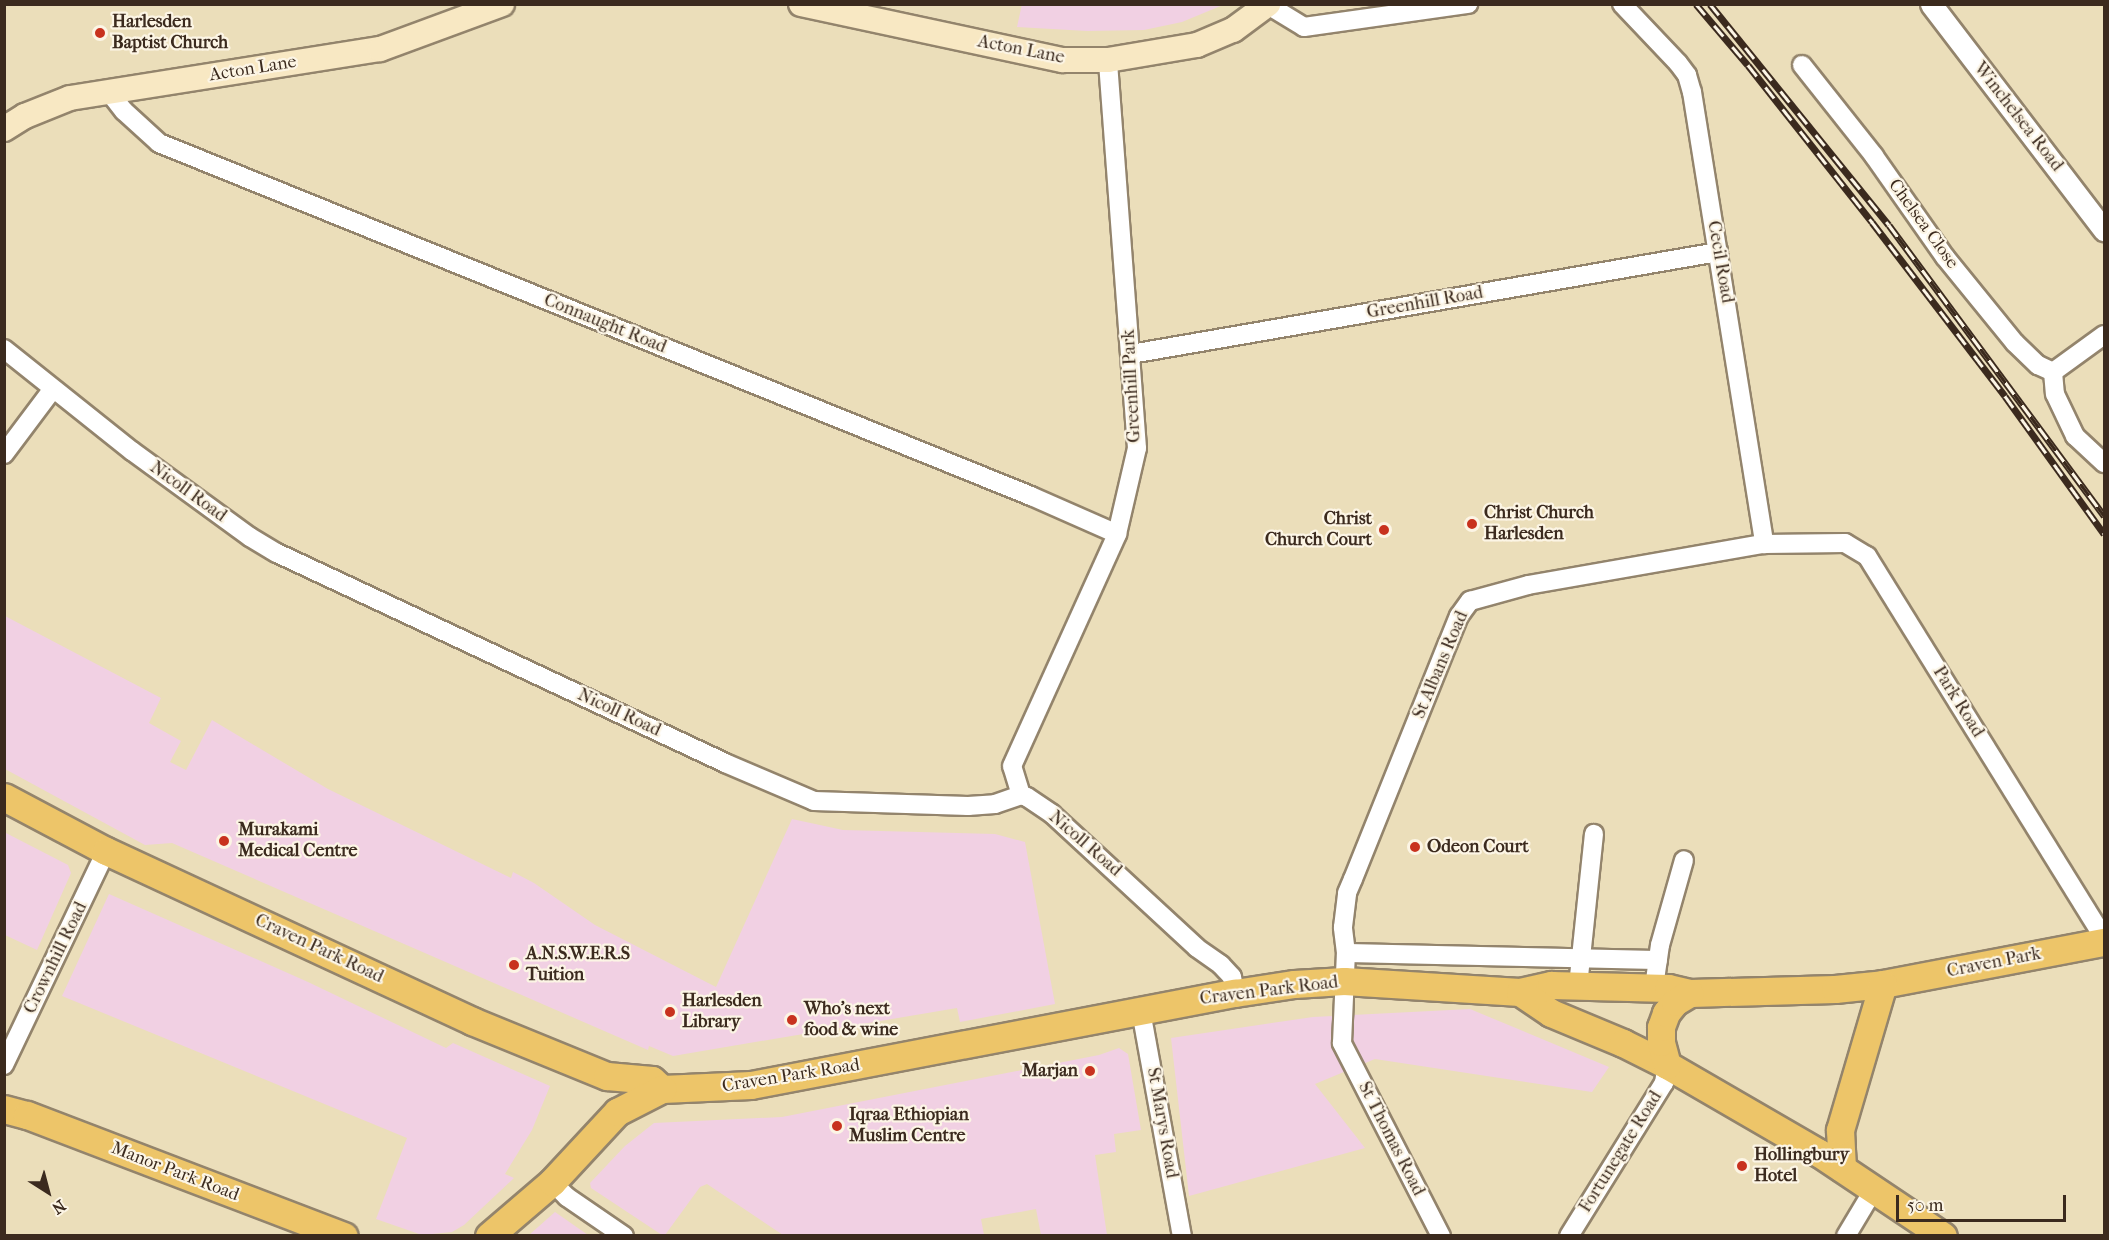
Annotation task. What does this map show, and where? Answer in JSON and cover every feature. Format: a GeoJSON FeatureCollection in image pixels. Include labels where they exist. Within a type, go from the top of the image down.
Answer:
{"type":"FeatureCollection","features":[{"type":"Feature","properties":{"kind":"main road","name":"Acton Lane"},"geometry":{"type":"LineString","coordinates":[[4,129],[25,116],[70,98],[380,50],[502,4]]}},
{"type":"Feature","properties":{"kind":"main road","name":"Acton Lane"},"geometry":{"type":"LineString","coordinates":[[801,4],[1063,60],[1108,60],[1197,45],[1233,30],[1268,5]]}},
{"type":"Feature","properties":{"kind":"main road","name":"Craven Park Road"},"geometry":{"type":"LineString","coordinates":[[4,797],[106,851],[471,1021],[607,1076],[652,1080],[662,1089],[751,1085],[1235,993],[1344,981],[1520,992],[1551,985],[1654,987],[1690,993]]}},
{"type":"Feature","properties":{"kind":"main road","name":"Craven Park"},"geometry":{"type":"LineString","coordinates":[[1690,993],[1883,984],[2104,940]]}},
{"type":"Feature","properties":{"kind":"main road"},"geometry":{"type":"LineString","coordinates":[[1842,1168],[1840,1130],[1883,984]]}},
{"type":"Feature","properties":{"kind":"main road"},"geometry":{"type":"LineString","coordinates":[[1835,988],[1852,1007],[1869,1034]]}},
{"type":"Feature","properties":{"kind":"main road"},"geometry":{"type":"LineString","coordinates":[[1520,992],[1551,1013],[1623,1043],[1667,1065],[1842,1168],[1943,1236]]}},
{"type":"Feature","properties":{"kind":"main road"},"geometry":{"type":"LineString","coordinates":[[1667,1065],[1661,1042],[1661,1027],[1670,1008],[1690,993]]}},
{"type":"Feature","properties":{"kind":"main road"},"geometry":{"type":"LineString","coordinates":[[607,1076],[617,1112]]}},
{"type":"Feature","properties":{"kind":"main road"},"geometry":{"type":"LineString","coordinates":[[489,1236],[552,1182],[617,1112],[662,1089]]}},
{"type":"Feature","properties":{"kind":"main road","name":"Manor Park Road"},"geometry":{"type":"LineString","coordinates":[[4,1109],[27,1115],[344,1236]]}},
{"type":"Feature","properties":{"kind":"main road"},"geometry":{"type":"LineString","coordinates":[[1803,1146],[1840,1130]]}},
{"type":"Feature","properties":{"kind":"street"},"geometry":{"type":"LineString","coordinates":[[1268,5],[1304,27],[1468,4]]}},
{"type":"Feature","properties":{"kind":"street","name":"Cecil Road"},"geometry":{"type":"LineString","coordinates":[[1622,4],[1687,75],[1718,252],[1764,544]]}},
{"type":"Feature","properties":{"kind":"street","name":"Winchelsea Road"},"geometry":{"type":"LineString","coordinates":[[1930,4],[2104,230]]}},
{"type":"Feature","properties":{"kind":"street","name":"Greenhill Park"},"geometry":{"type":"LineString","coordinates":[[1021,795],[1012,766],[1117,534],[1137,448],[1108,60]]}},
{"type":"Feature","properties":{"kind":"street","name":"Chelsea Close"},"geometry":{"type":"LineString","coordinates":[[1802,65],[1874,156],[1945,257],[2015,343],[2038,365],[2053,372]]}},
{"type":"Feature","properties":{"kind":"street","name":"Connaught Road"},"geometry":{"type":"LineString","coordinates":[[109,92],[124,111],[159,143],[1021,492],[1117,534]]}},
{"type":"Feature","properties":{"kind":"street","name":"Greenhill Road"},"geometry":{"type":"LineString","coordinates":[[1131,354],[1718,252]]}},
{"type":"Feature","properties":{"kind":"street"},"geometry":{"type":"LineString","coordinates":[[2104,335],[2053,372],[2055,394],[2075,436],[2104,463]]}},
{"type":"Feature","properties":{"kind":"street","name":"Nicoll Road"},"geometry":{"type":"LineString","coordinates":[[4,349],[52,390],[150,465],[250,537],[277,553],[715,758],[814,801],[968,806],[995,804],[1021,795],[1052,814],[1197,948],[1221,965],[1232,977],[1235,993]]}},
{"type":"Feature","properties":{"kind":"street"},"geometry":{"type":"LineString","coordinates":[[4,454],[52,390]]}},
{"type":"Feature","properties":{"kind":"street","name":"Park Road"},"geometry":{"type":"LineString","coordinates":[[1764,544],[1845,543],[1867,555],[2104,940]]}},
{"type":"Feature","properties":{"kind":"street","name":"St Albans Road"},"geometry":{"type":"LineString","coordinates":[[1342,1043],[1346,953],[1343,927],[1347,893],[1452,634],[1470,601],[1502,590],[1764,544]]}},
{"type":"Feature","properties":{"kind":"street"},"geometry":{"type":"LineString","coordinates":[[1578,986],[1594,834]]}},
{"type":"Feature","properties":{"kind":"street","name":"Crownhill Road"},"geometry":{"type":"LineString","coordinates":[[4,1065],[106,851]]}},
{"type":"Feature","properties":{"kind":"street"},"geometry":{"type":"LineString","coordinates":[[1654,987],[1658,960],[1684,860]]}},
{"type":"Feature","properties":{"kind":"street","name":"Craven Park Road"},"geometry":{"type":"LineString","coordinates":[[1346,953],[1658,960]]}},
{"type":"Feature","properties":{"kind":"street","name":"St Marys Road"},"geometry":{"type":"LineString","coordinates":[[1141,1011],[1182,1236]]}},
{"type":"Feature","properties":{"kind":"street","name":"St Thomas Road"},"geometry":{"type":"LineString","coordinates":[[1342,1043],[1441,1236]]}},
{"type":"Feature","properties":{"kind":"street","name":"Fortunegate Road"},"geometry":{"type":"LineString","coordinates":[[1569,1236],[1664,1083],[1667,1065]]}},
{"type":"Feature","properties":{"kind":"street"},"geometry":{"type":"LineString","coordinates":[[552,1182],[567,1197],[624,1236]]}},
{"type":"Feature","properties":{"kind":"street"},"geometry":{"type":"LineString","coordinates":[[1846,1236],[1874,1190]]}},
{"type":"Feature","properties":{"kind":"shaded area"},"geometry":{"type":"Polygon","coordinates":[[[1022,4],[1223,5],[1182,22],[1144,30],[1087,31],[1017,27],[1022,4]]]}},
{"type":"Feature","properties":{"kind":"shaded area"},"geometry":{"type":"Polygon","coordinates":[[[5,616],[161,698],[149,723],[181,741],[170,762],[186,770],[212,720],[328,789],[511,878],[513,872],[534,883],[595,925],[716,987],[792,819],[843,830],[995,834],[1025,842],[1055,1004],[960,1022],[957,1008],[673,1056],[649,1046],[648,1050],[172,843],[145,845],[5,769],[5,616]]]}},
{"type":"Feature","properties":{"kind":"shaded area"},"geometry":{"type":"Polygon","coordinates":[[[4,832],[68,865],[71,873],[37,950],[5,935],[4,832]]]}},
{"type":"Feature","properties":{"kind":"shaded area"},"geometry":{"type":"Polygon","coordinates":[[[109,894],[308,982],[446,1048],[453,1043],[550,1086],[532,1130],[505,1174],[514,1178],[464,1225],[452,1232],[422,1235],[376,1219],[407,1138],[62,996],[109,894]]]}},
{"type":"Feature","properties":{"kind":"shaded area"},"geometry":{"type":"Polygon","coordinates":[[[1470,1009],[1609,1067],[1592,1092],[1375,1059],[1315,1084],[1365,1148],[1189,1196],[1171,1038],[1313,1017],[1470,1009]]]}},
{"type":"Feature","properties":{"kind":"shaded area"},"geometry":{"type":"Polygon","coordinates":[[[1119,1048],[1128,1054],[1141,1130],[1114,1134],[1116,1152],[1095,1155],[1107,1235],[1041,1235],[1036,1209],[981,1219],[984,1235],[783,1235],[707,1184],[700,1187],[665,1235],[662,1235],[591,1188],[590,1183],[625,1146],[654,1123],[782,1117],[1099,1055],[1119,1048]]]}},
{"type":"Feature","properties":{"kind":"shaded area"},"geometry":{"type":"Polygon","coordinates":[[[555,1212],[588,1235],[529,1235],[555,1212]]]}},
{"type":"Feature","properties":{"kind":"railway"},"geometry":{"type":"LineString","coordinates":[[1696,4],[1748,65],[1872,222],[2005,396],[2104,534]]}},
{"type":"Feature","properties":{"kind":"railway"},"geometry":{"type":"LineString","coordinates":[[1710,4],[1889,225],[2104,516]]}},
{"type":"Feature","properties":{"kind":"place","name":"Harlesden Baptist Church"},"geometry":{"type":"Point","coordinates":[100,33]}},
{"type":"Feature","properties":{"kind":"place","name":"Christ Church Harlesden"},"geometry":{"type":"Point","coordinates":[1472,524]}},
{"type":"Feature","properties":{"kind":"place","name":"Christ Church Court"},"geometry":{"type":"Point","coordinates":[1384,530]}},
{"type":"Feature","properties":{"kind":"place","name":"Murakami Medical Centre"},"geometry":{"type":"Point","coordinates":[224,841]}},
{"type":"Feature","properties":{"kind":"place","name":"Odeon Court"},"geometry":{"type":"Point","coordinates":[1415,847]}},
{"type":"Feature","properties":{"kind":"place","name":"A.N.S.W.E.R.S Tuition"},"geometry":{"type":"Point","coordinates":[514,965]}},
{"type":"Feature","properties":{"kind":"place","name":"Harlesden Library"},"geometry":{"type":"Point","coordinates":[670,1012]}},
{"type":"Feature","properties":{"kind":"place","name":"Who's next food & wine"},"geometry":{"type":"Point","coordinates":[792,1020]}},
{"type":"Feature","properties":{"kind":"place","name":"Marjan"},"geometry":{"type":"Point","coordinates":[1090,1071]}},
{"type":"Feature","properties":{"kind":"place","name":"Iqraa Ethiopian Muslim Centre"},"geometry":{"type":"Point","coordinates":[837,1126]}},
{"type":"Feature","properties":{"kind":"place","name":"Hollingbury Hotel"},"geometry":{"type":"Point","coordinates":[1742,1166]}}]}
